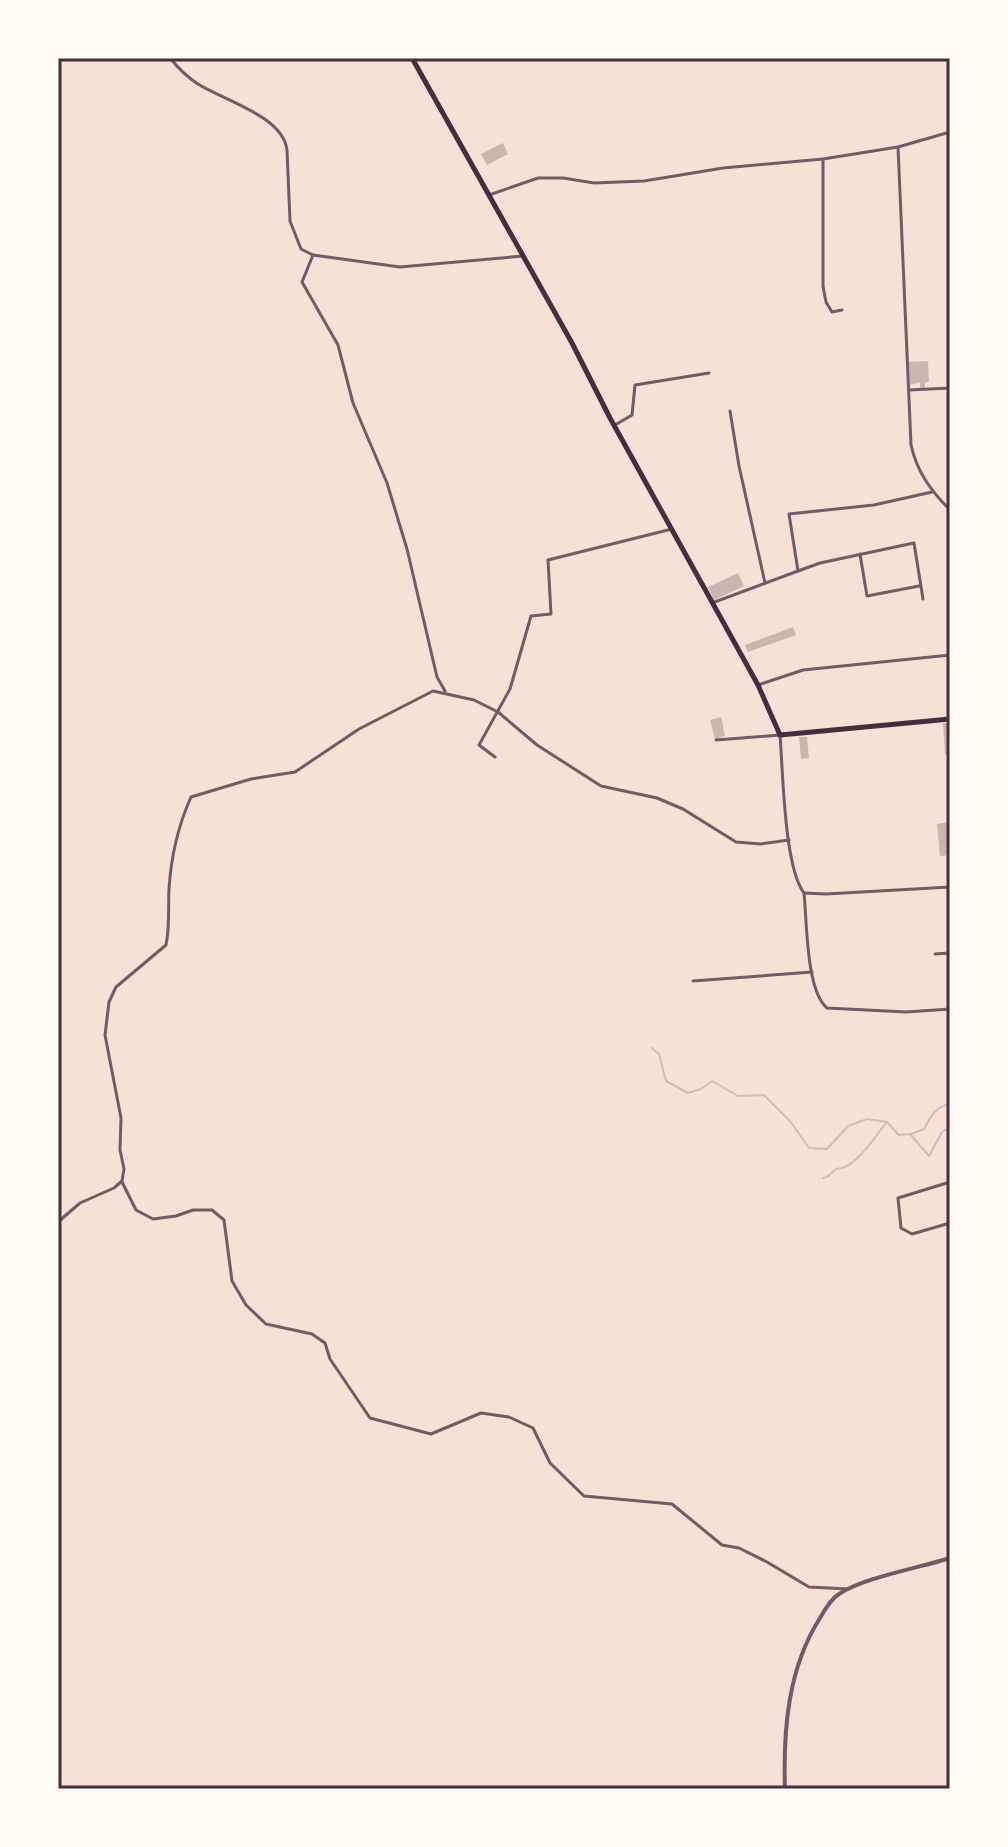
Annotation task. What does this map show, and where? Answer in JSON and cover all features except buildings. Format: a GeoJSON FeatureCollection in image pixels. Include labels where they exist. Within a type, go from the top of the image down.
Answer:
{"type":"FeatureCollection","features":[{"type":"Feature","properties":{"kind":"main road"},"geometry":{"type":"LineString","coordinates":[[412,58],[758,685],[780,735],[950,719]]}},
{"type":"Feature","properties":{"kind":"street"},"geometry":{"type":"LineString","coordinates":[[170,58],[197,83],[250,110],[286,140],[290,221],[301,249],[313,255],[400,267],[523,256]]}},
{"type":"Feature","properties":{"kind":"street"},"geometry":{"type":"LineString","coordinates":[[489,195],[530,180],[549,177],[594,183],[644,181],[723,168],[823,159],[898,147],[950,132]]}},
{"type":"Feature","properties":{"kind":"street"},"geometry":{"type":"LineString","coordinates":[[898,147],[913,453],[932,492],[950,510]]}},
{"type":"Feature","properties":{"kind":"street"},"geometry":{"type":"LineString","coordinates":[[823,159],[823,286],[832,312],[842,310]]}},
{"type":"Feature","properties":{"kind":"street"},"geometry":{"type":"LineString","coordinates":[[313,255],[302,282],[338,345],[353,403],[387,483],[407,549],[437,677],[446,693]]}},
{"type":"Feature","properties":{"kind":"street"},"geometry":{"type":"LineString","coordinates":[[615,425],[632,415],[635,385],[709,373]]}},
{"type":"Feature","properties":{"kind":"street"},"geometry":{"type":"LineString","coordinates":[[909,390],[950,388]]}},
{"type":"Feature","properties":{"kind":"street"},"geometry":{"type":"LineString","coordinates":[[730,411],[765,583]]}},
{"type":"Feature","properties":{"kind":"street"},"geometry":{"type":"LineString","coordinates":[[798,571],[789,514],[874,505],[932,492]]}},
{"type":"Feature","properties":{"kind":"street"},"geometry":{"type":"LineString","coordinates":[[495,757],[479,745],[510,689],[531,616],[551,614],[548,560],[672,529]]}},
{"type":"Feature","properties":{"kind":"street"},"geometry":{"type":"LineString","coordinates":[[712,603],[798,571],[914,543],[923,599]]}},
{"type":"Feature","properties":{"kind":"street"},"geometry":{"type":"LineString","coordinates":[[860,554],[867,596],[921,586]]}},
{"type":"Feature","properties":{"kind":"street"},"geometry":{"type":"LineString","coordinates":[[758,685],[803,670],[950,655]]}},
{"type":"Feature","properties":{"kind":"street"},"geometry":{"type":"LineString","coordinates":[[789,840],[761,844],[736,842],[657,798],[601,786],[537,745],[498,712],[474,700],[433,691],[359,729],[295,772],[240,782],[191,797],[177,831],[169,888],[166,945],[116,987],[109,1002],[105,1035],[121,1118],[122,1181],[136,1210],[153,1219],[212,1210],[224,1220],[232,1281],[246,1305],[266,1324],[312,1334],[325,1343],[330,1359],[370,1418],[431,1434],[481,1413],[509,1417],[533,1428],[550,1463],[584,1496],[672,1504],[722,1545],[739,1548],[809,1587],[852,1589]]}},
{"type":"Feature","properties":{"kind":"street"},"geometry":{"type":"LineString","coordinates":[[716,740],[780,735],[789,840],[799,887],[804,893],[817,997],[827,1008],[906,1012],[950,1009]]}},
{"type":"Feature","properties":{"kind":"street"},"geometry":{"type":"LineString","coordinates":[[804,893],[839,894],[950,887]]}},
{"type":"Feature","properties":{"kind":"street"},"geometry":{"type":"LineString","coordinates":[[935,954],[950,953]]}},
{"type":"Feature","properties":{"kind":"street"},"geometry":{"type":"LineString","coordinates":[[693,981],[812,972]]}},
{"type":"Feature","properties":{"kind":"street"},"geometry":{"type":"LineString","coordinates":[[58,1222],[80,1203],[114,1188],[122,1181]]}},
{"type":"Feature","properties":{"kind":"street"},"geometry":{"type":"LineString","coordinates":[[950,1182],[898,1198],[897,1206],[901,1228],[912,1234],[950,1223]]}},
{"type":"Feature","properties":{"kind":"street"},"geometry":{"type":"LineString","coordinates":[[785,1789],[786,1732],[792,1685],[803,1650],[829,1605],[839,1594],[950,1558]]}},
{"type":"Feature","properties":{"kind":"waterway"},"geometry":{"type":"LineString","coordinates":[[652,1048],[659,1054],[666,1081],[688,1093],[712,1081],[738,1096],[764,1095],[790,1121],[809,1148],[827,1149],[848,1126],[867,1119],[887,1122]]}},
{"type":"Feature","properties":{"kind":"waterway"},"geometry":{"type":"LineString","coordinates":[[911,1134],[924,1129],[937,1110],[950,1104]]}},
{"type":"Feature","properties":{"kind":"waterway"},"geometry":{"type":"LineString","coordinates":[[823,1178],[858,1158],[887,1122],[899,1135],[910,1134],[929,1156],[942,1132],[950,1127]]}}]}
